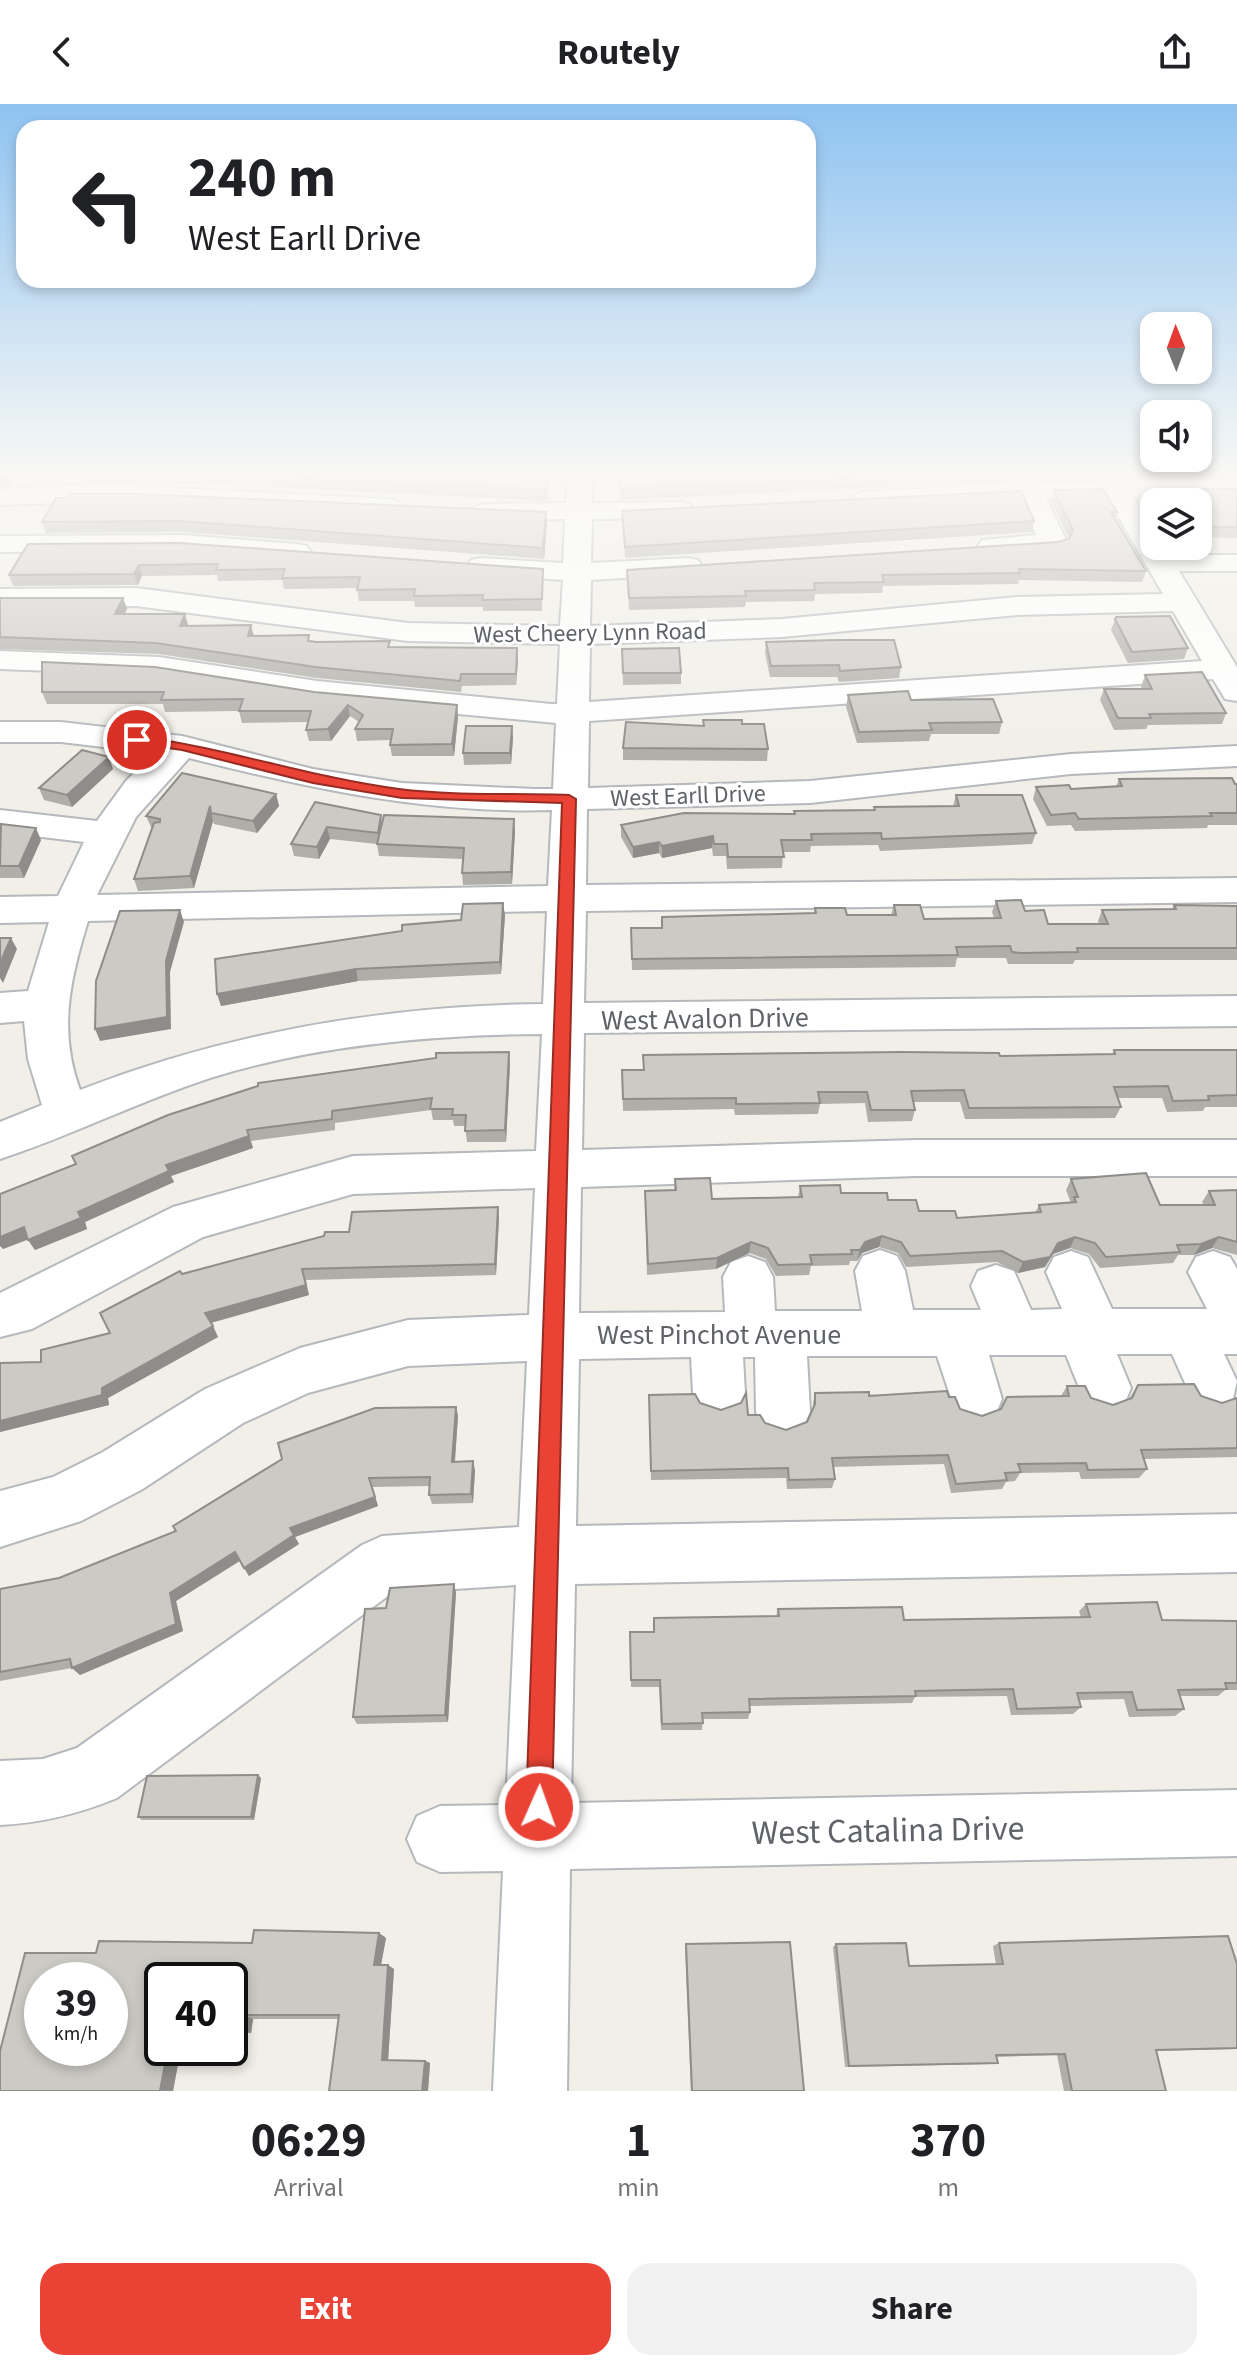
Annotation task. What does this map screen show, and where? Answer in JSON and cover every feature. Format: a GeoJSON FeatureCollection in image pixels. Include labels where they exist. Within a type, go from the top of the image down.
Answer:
{"type":"FeatureCollection","features":[{"type":"Feature","properties":{"kind":"street"},"geometry":{"type":"LineString","coordinates":[[527,569],[577,572],[636,569]]}},
{"type":"Feature","properties":{"kind":"street"},"geometry":{"type":"LineString","coordinates":[[530,2091],[577,569]]}},
{"type":"Feature","properties":{"kind":"street"},"geometry":{"type":"LineString","coordinates":[[1162,569],[1227,666]]}},
{"type":"Feature","properties":{"kind":"street","name":"West Cheery Lynn Road"},"geometry":{"type":"LineString","coordinates":[[0,598],[136,597],[408,632],[575,635],[666,635],[782,628],[1017,606],[1182,602]]}},
{"type":"Feature","properties":{"kind":"street"},"geometry":{"type":"LineString","coordinates":[[0,660],[159,666],[317,691],[573,714],[1227,666]]}},
{"type":"Feature","properties":{"kind":"street","name":"West Earll Drive"},"geometry":{"type":"LineString","coordinates":[[0,732],[101,735],[182,746],[313,779],[402,794],[569,799],[810,792],[1071,764],[1237,756]]}},
{"type":"Feature","properties":{"kind":"street"},"geometry":{"type":"LineString","coordinates":[[68,1113],[57,1092],[45,1025],[47,1004],[72,909],[104,833],[132,796],[182,746]]}},
{"type":"Feature","properties":{"kind":"street"},"geometry":{"type":"LineString","coordinates":[[0,821],[104,833]]}},
{"type":"Feature","properties":{"kind":"street"},"geometry":{"type":"LineString","coordinates":[[0,910],[565,898],[1237,890]]}},
{"type":"Feature","properties":{"kind":"street"},"geometry":{"type":"LineString","coordinates":[[0,1008],[47,1004]]}},
{"type":"Feature","properties":{"kind":"street","name":"West Avalon Drive"},"geometry":{"type":"LineString","coordinates":[[0,1141],[68,1113],[227,1057],[284,1043],[418,1024],[1237,1011]]}},
{"type":"Feature","properties":{"kind":"street"},"geometry":{"type":"LineString","coordinates":[[0,1315],[14,1313],[190,1221],[353,1175],[916,1158],[1237,1158]]}},
{"type":"Feature","properties":{"kind":"street"},"geometry":{"type":"LineString","coordinates":[[880,1271],[892,1335]]}},
{"type":"Feature","properties":{"kind":"street"},"geometry":{"type":"LineString","coordinates":[[1071,1272],[1105,1388]]}},
{"type":"Feature","properties":{"kind":"street"},"geometry":{"type":"LineString","coordinates":[[1213,1272],[1237,1316]]}},
{"type":"Feature","properties":{"kind":"street"},"geometry":{"type":"LineString","coordinates":[[748,1277],[749,1335],[783,1412]]}},
{"type":"Feature","properties":{"kind":"street"},"geometry":{"type":"LineString","coordinates":[[996,1286],[1016,1334]]}},
{"type":"Feature","properties":{"kind":"street"},"geometry":{"type":"LineString","coordinates":[[1212,1332],[1213,1386]]}},
{"type":"Feature","properties":{"kind":"street","name":"West Pinchot Avenue"},"geometry":{"type":"LineString","coordinates":[[0,1519],[61,1502],[122,1471],[224,1406],[300,1372],[408,1343],[553,1337],[1212,1332]]}},
{"type":"Feature","properties":{"kind":"street"},"geometry":{"type":"LineString","coordinates":[[719,1393],[749,1335]]}},
{"type":"Feature","properties":{"kind":"street"},"geometry":{"type":"LineString","coordinates":[[957,1335],[976,1399]]}},
{"type":"Feature","properties":{"kind":"street"},"geometry":{"type":"LineString","coordinates":[[0,1793],[43,1791],[94,1775],[382,1565],[470,1557],[1237,1543]]}},
{"type":"Feature","properties":{"kind":"street","name":"West Catalina Drive"},"geometry":{"type":"LineString","coordinates":[[440,1839],[1237,1823]]}},
{"type":"Feature","properties":{"kind":"building"},"geometry":{"type":"Polygon","coordinates":[[[13,569],[137,569],[134,574],[9,575],[13,569]]]}},
{"type":"Feature","properties":{"kind":"building"},"geometry":{"type":"Polygon","coordinates":[[[216,569],[543,569],[542,599],[482,600],[483,595],[414,596],[415,589],[357,590],[360,577],[282,578],[285,569],[216,569]]]}},
{"type":"Feature","properties":{"kind":"building"},"geometry":{"type":"Polygon","coordinates":[[[647,569],[1145,569],[1146,571],[1019,569],[1020,573],[882,575],[884,582],[814,583],[815,590],[745,591],[746,596],[629,598],[627,570],[647,569]]]}},
{"type":"Feature","properties":{"kind":"building"},"geometry":{"type":"Polygon","coordinates":[[[0,598],[123,598],[115,614],[185,614],[180,626],[251,625],[248,636],[309,635],[308,641],[316,642],[390,641],[388,647],[517,648],[516,674],[461,674],[460,681],[315,667],[156,643],[0,637],[0,598]]]}},
{"type":"Feature","properties":{"kind":"building"},"geometry":{"type":"Polygon","coordinates":[[[1170,616],[1188,648],[1132,652],[1115,619],[1116,617],[1170,616]]]}},
{"type":"Feature","properties":{"kind":"building"},"geometry":{"type":"Polygon","coordinates":[[[894,640],[901,667],[840,671],[839,665],[771,666],[766,642],[894,640]]]}},
{"type":"Feature","properties":{"kind":"building"},"geometry":{"type":"Polygon","coordinates":[[[679,648],[681,673],[623,673],[622,649],[679,648]]]}},
{"type":"Feature","properties":{"kind":"building"},"geometry":{"type":"Polygon","coordinates":[[[42,662],[155,667],[314,692],[457,705],[452,744],[390,745],[393,729],[355,729],[363,715],[348,705],[328,729],[306,730],[311,711],[239,711],[243,699],[161,700],[164,692],[42,692],[42,662]]]}},
{"type":"Feature","properties":{"kind":"building"},"geometry":{"type":"Polygon","coordinates":[[[1202,672],[1226,713],[1149,714],[1151,718],[1118,718],[1104,689],[1152,689],[1145,675],[1202,672]]]}},
{"type":"Feature","properties":{"kind":"building"},"geometry":{"type":"Polygon","coordinates":[[[908,691],[911,700],[993,699],[1002,722],[929,723],[932,730],[859,732],[848,695],[908,691]]]}},
{"type":"Feature","properties":{"kind":"building"},"geometry":{"type":"Polygon","coordinates":[[[703,720],[742,720],[742,724],[764,724],[768,749],[623,748],[626,722],[704,726],[703,720]]]}},
{"type":"Feature","properties":{"kind":"building"},"geometry":{"type":"Polygon","coordinates":[[[466,726],[512,726],[510,753],[463,753],[466,726]]]}},
{"type":"Feature","properties":{"kind":"building"},"geometry":{"type":"Polygon","coordinates":[[[82,750],[109,757],[67,795],[39,788],[82,750]]]}},
{"type":"Feature","properties":{"kind":"building"},"geometry":{"type":"Polygon","coordinates":[[[182,773],[276,794],[253,821],[211,813],[210,806],[190,876],[134,879],[154,823],[160,822],[160,819],[146,816],[182,773]]]}},
{"type":"Feature","properties":{"kind":"building"},"geometry":{"type":"Polygon","coordinates":[[[1232,778],[1237,784],[1237,813],[1210,813],[1212,816],[1079,819],[1075,813],[1051,815],[1036,787],[1069,785],[1071,789],[1122,786],[1119,779],[1232,778]]]}},
{"type":"Feature","properties":{"kind":"building"},"geometry":{"type":"Polygon","coordinates":[[[956,795],[1022,795],[1036,833],[882,839],[881,833],[811,834],[812,840],[781,840],[784,857],[728,857],[727,844],[714,844],[713,836],[662,846],[659,842],[633,847],[621,825],[684,813],[795,814],[794,811],[959,806],[956,795]]]}},
{"type":"Feature","properties":{"kind":"building"},"geometry":{"type":"Polygon","coordinates":[[[315,802],[381,815],[378,833],[327,827],[317,847],[291,844],[315,802]]]}},
{"type":"Feature","properties":{"kind":"building"},"geometry":{"type":"Polygon","coordinates":[[[384,815],[514,819],[511,872],[462,873],[464,848],[377,844],[384,815]]]}},
{"type":"Feature","properties":{"kind":"building"},"geometry":{"type":"Polygon","coordinates":[[[1,824],[36,828],[19,866],[0,866],[1,824]]]}},
{"type":"Feature","properties":{"kind":"building"},"geometry":{"type":"Polygon","coordinates":[[[1021,900],[1025,911],[1044,910],[1048,924],[1108,924],[1102,910],[1176,909],[1174,905],[1237,906],[1237,948],[1077,948],[1078,952],[1021,953],[1012,952],[1010,946],[956,947],[958,955],[632,959],[631,928],[662,928],[662,917],[816,913],[815,908],[845,908],[847,915],[896,915],[894,905],[920,905],[924,919],[1001,918],[996,901],[1021,900]]]}},
{"type":"Feature","properties":{"kind":"building"},"geometry":{"type":"Polygon","coordinates":[[[503,903],[500,962],[356,969],[217,994],[215,959],[402,931],[402,925],[461,920],[463,904],[503,903]]]}},
{"type":"Feature","properties":{"kind":"building"},"geometry":{"type":"Polygon","coordinates":[[[180,910],[166,961],[167,1017],[95,1029],[96,981],[120,911],[180,910]]]}},
{"type":"Feature","properties":{"kind":"building"},"geometry":{"type":"Polygon","coordinates":[[[0,938],[11,938],[0,963],[0,938]]]}},
{"type":"Feature","properties":{"kind":"building"},"geometry":{"type":"Polygon","coordinates":[[[1114,1050],[1237,1050],[1237,1095],[1173,1101],[1168,1086],[1114,1087],[1121,1107],[969,1108],[964,1090],[911,1091],[915,1110],[871,1110],[867,1092],[818,1092],[820,1103],[736,1104],[736,1098],[623,1099],[622,1070],[644,1070],[643,1055],[902,1052],[999,1053],[1000,1056],[1115,1054],[1114,1050]]]}},
{"type":"Feature","properties":{"kind":"building"},"geometry":{"type":"Polygon","coordinates":[[[509,1052],[505,1130],[465,1131],[466,1115],[452,1115],[453,1109],[430,1109],[432,1098],[332,1111],[332,1119],[247,1130],[249,1136],[166,1165],[169,1171],[78,1212],[81,1218],[28,1240],[24,1227],[0,1237],[0,1194],[76,1164],[72,1156],[168,1115],[258,1086],[258,1083],[436,1058],[436,1053],[509,1052]]]}},
{"type":"Feature","properties":{"kind":"building"},"geometry":{"type":"Polygon","coordinates":[[[1146,1173],[1160,1205],[1215,1205],[1209,1191],[1237,1190],[1237,1242],[1219,1237],[1201,1244],[1177,1245],[1180,1252],[1106,1257],[1095,1243],[1075,1237],[1058,1243],[1050,1257],[1023,1262],[1002,1251],[910,1256],[901,1242],[882,1236],[865,1242],[860,1250],[851,1250],[852,1254],[810,1255],[812,1264],[778,1265],[768,1248],[751,1242],[717,1258],[648,1264],[645,1191],[676,1190],[675,1179],[710,1178],[712,1199],[802,1197],[800,1186],[840,1185],[841,1193],[887,1193],[888,1200],[916,1200],[919,1211],[955,1211],[957,1218],[1041,1212],[1039,1205],[1076,1202],[1074,1197],[1078,1197],[1071,1179],[1146,1173]]]}},
{"type":"Feature","properties":{"kind":"building"},"geometry":{"type":"Polygon","coordinates":[[[498,1207],[495,1264],[302,1269],[306,1285],[205,1313],[213,1326],[102,1388],[102,1395],[0,1421],[0,1363],[41,1362],[41,1350],[110,1333],[100,1313],[180,1271],[182,1274],[324,1236],[325,1232],[349,1232],[352,1212],[498,1207]]]}},
{"type":"Feature","properties":{"kind":"building"},"geometry":{"type":"Polygon","coordinates":[[[1194,1384],[1201,1396],[1222,1403],[1237,1398],[1237,1448],[1141,1450],[1147,1469],[1088,1470],[1086,1463],[1018,1464],[1021,1472],[1005,1473],[1007,1480],[956,1484],[948,1455],[832,1458],[835,1479],[789,1480],[788,1468],[651,1471],[649,1395],[695,1394],[700,1403],[721,1410],[741,1403],[746,1393],[748,1415],[760,1415],[765,1423],[786,1430],[807,1422],[815,1404],[815,1393],[869,1392],[869,1396],[947,1391],[949,1397],[955,1397],[960,1409],[982,1416],[1001,1409],[1007,1397],[1069,1396],[1067,1386],[1085,1386],[1091,1398],[1113,1405],[1132,1398],[1138,1385],[1194,1384]]]}},
{"type":"Feature","properties":{"kind":"building"},"geometry":{"type":"Polygon","coordinates":[[[456,1407],[452,1462],[473,1461],[471,1494],[429,1495],[430,1477],[369,1478],[375,1497],[290,1528],[294,1535],[244,1568],[235,1552],[170,1593],[176,1624],[72,1668],[70,1659],[0,1672],[0,1589],[59,1578],[176,1531],[173,1526],[282,1459],[278,1443],[375,1408],[456,1407]]]}},
{"type":"Feature","properties":{"kind":"building"},"geometry":{"type":"Polygon","coordinates":[[[454,1584],[445,1715],[353,1717],[365,1609],[386,1608],[390,1588],[454,1584]]]}},
{"type":"Feature","properties":{"kind":"building"},"geometry":{"type":"Polygon","coordinates":[[[1157,1602],[1162,1620],[1237,1621],[1237,1683],[1225,1683],[1227,1689],[1178,1690],[1184,1709],[1137,1710],[1132,1692],[1077,1693],[1081,1707],[1017,1709],[1013,1689],[915,1691],[916,1696],[749,1699],[750,1712],[702,1713],[703,1723],[662,1724],[660,1680],[631,1680],[630,1632],[654,1632],[654,1618],[779,1616],[778,1609],[902,1607],[904,1620],[1090,1617],[1086,1604],[1157,1602]]]}},
{"type":"Feature","properties":{"kind":"building"},"geometry":{"type":"Polygon","coordinates":[[[258,1775],[251,1817],[138,1817],[147,1776],[258,1775]]]}},
{"type":"Feature","properties":{"kind":"building"},"geometry":{"type":"Polygon","coordinates":[[[254,1930],[379,1933],[374,1965],[388,1965],[382,2060],[425,2061],[422,2091],[329,2091],[339,2015],[248,2015],[248,1962],[144,1962],[144,2066],[165,2066],[160,2091],[0,2091],[0,2051],[25,1953],[96,1953],[99,1941],[252,1943],[254,1930]]]}},
{"type":"Feature","properties":{"kind":"building"},"geometry":{"type":"Polygon","coordinates":[[[1228,1936],[1237,1964],[1237,2048],[1156,2050],[1166,2091],[1072,2091],[1065,2054],[996,2055],[998,2063],[849,2066],[836,1944],[906,1943],[909,1966],[1003,1964],[999,1943],[1228,1936]]]}},
{"type":"Feature","properties":{"kind":"building"},"geometry":{"type":"Polygon","coordinates":[[[790,1942],[804,2091],[692,2091],[686,1944],[790,1942]]]}},
{"type":"Feature","properties":{"kind":"route"},"geometry":{"type":"LineString","coordinates":[[137,740],[182,746],[313,779],[402,794],[569,799],[539,1807]]}}]}
